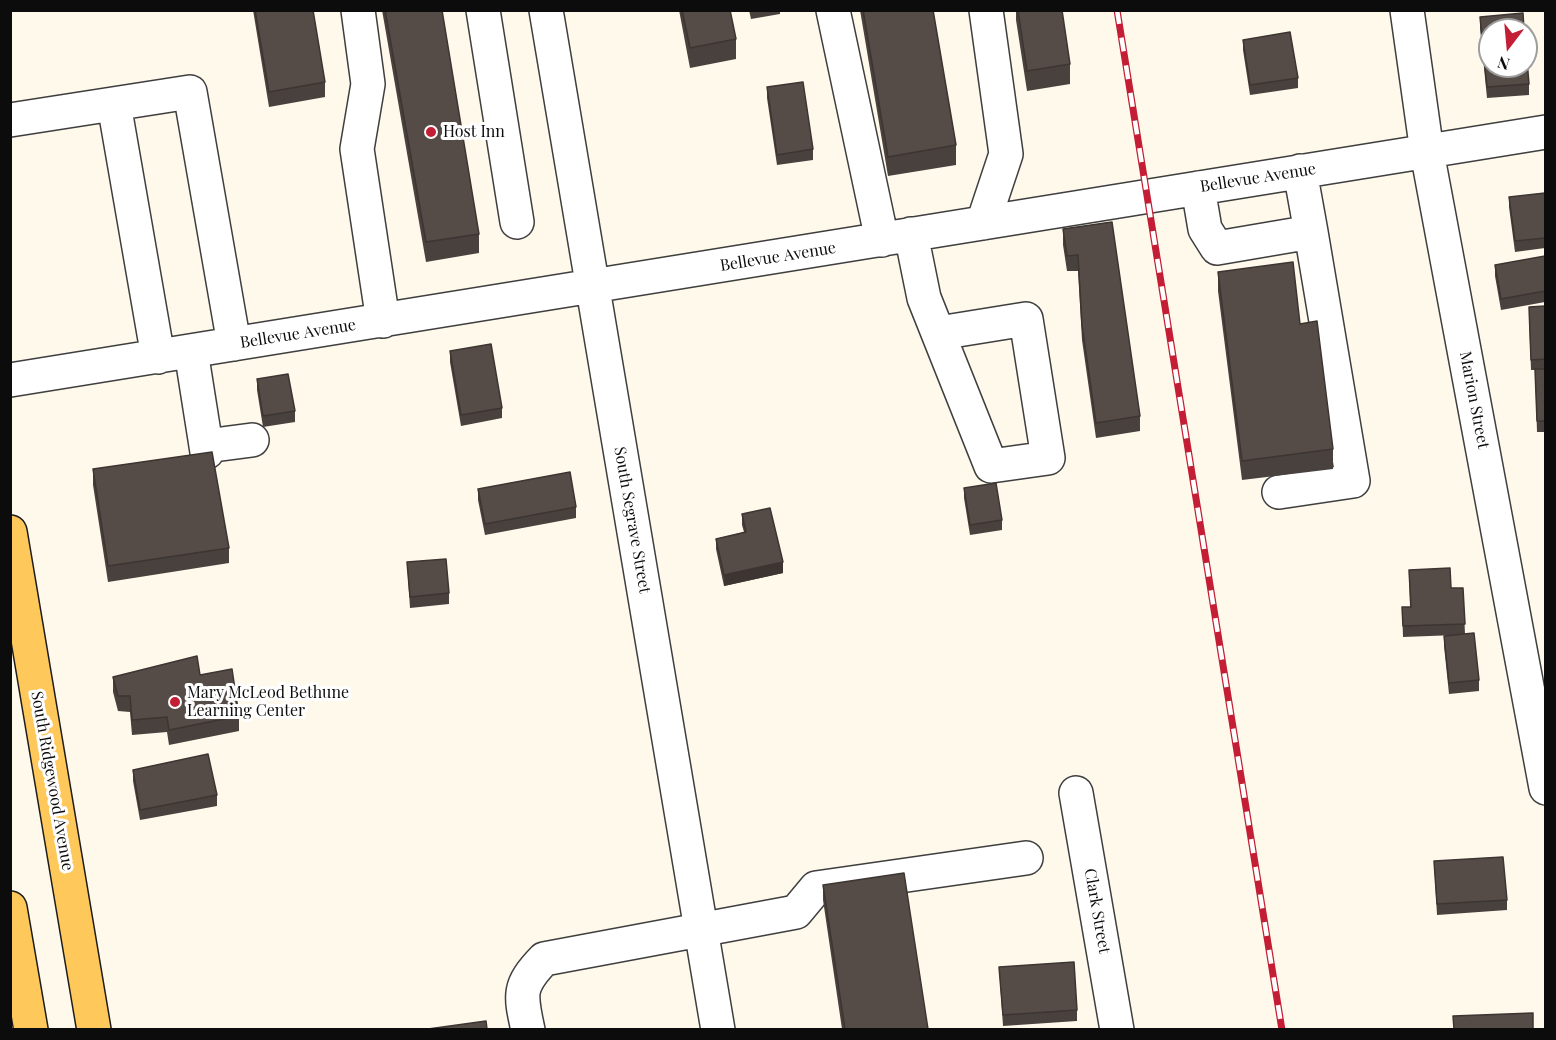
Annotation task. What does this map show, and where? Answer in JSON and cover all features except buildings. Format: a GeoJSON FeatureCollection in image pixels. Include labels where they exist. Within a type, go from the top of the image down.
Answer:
{"type":"FeatureCollection","features":[{"type":"Feature","properties":{"kind":"main road","name":"South Ridgewood Avenue"},"geometry":{"type":"LineString","coordinates":[[10,532],[94,1029]]}},
{"type":"Feature","properties":{"kind":"main road"},"geometry":{"type":"LineString","coordinates":[[10,908],[24,1026]]}},
{"type":"Feature","properties":{"kind":"street"},"geometry":{"type":"LineString","coordinates":[[358,10],[368,84],[357,149],[383,321]]}},
{"type":"Feature","properties":{"kind":"street"},"geometry":{"type":"LineString","coordinates":[[483,10],[517,222]]}},
{"type":"Feature","properties":{"kind":"street","name":"South Segrave Street"},"geometry":{"type":"LineString","coordinates":[[546,10],[718,1029]]}},
{"type":"Feature","properties":{"kind":"street"},"geometry":{"type":"LineString","coordinates":[[833,10],[896,237],[939,333],[991,466],[1048,458],[1026,319],[939,333]]}},
{"type":"Feature","properties":{"kind":"street"},"geometry":{"type":"LineString","coordinates":[[983,223],[1006,154],[986,10]]}},
{"type":"Feature","properties":{"kind":"street","name":"Marion Street"},"geometry":{"type":"LineString","coordinates":[[1407,10],[1427,152],[1545,788]]}},
{"type":"Feature","properties":{"kind":"street"},"geometry":{"type":"LineString","coordinates":[[10,120],[190,92],[234,344]]}},
{"type":"Feature","properties":{"kind":"street"},"geometry":{"type":"LineString","coordinates":[[114,104],[158,357]]}},
{"type":"Feature","properties":{"kind":"street","name":"Bellevue Avenue"},"geometry":{"type":"LineString","coordinates":[[10,380],[592,288],[1545,132]]}},
{"type":"Feature","properties":{"kind":"street"},"geometry":{"type":"LineString","coordinates":[[1279,492],[1353,481],[1300,171]]}},
{"type":"Feature","properties":{"kind":"street"},"geometry":{"type":"LineString","coordinates":[[1198,188],[1205,229],[1217,248],[1311,232]]}},
{"type":"Feature","properties":{"kind":"street"},"geometry":{"type":"LineString","coordinates":[[191,351],[207,449],[252,440]]}},
{"type":"Feature","properties":{"kind":"street","name":"Clark Street"},"geometry":{"type":"LineString","coordinates":[[1076,793],[1118,1029]]}},
{"type":"Feature","properties":{"kind":"street"},"geometry":{"type":"LineString","coordinates":[[528,1029],[522,1001],[526,978],[544,959],[796,912],[816,888],[1026,858]]}},
{"type":"Feature","properties":{"kind":"railway"},"geometry":{"type":"LineString","coordinates":[[1117,10],[1282,1030]]}},
{"type":"Feature","properties":{"kind":"place","name":"Host Inn"},"geometry":{"type":"Point","coordinates":[431,132]}},
{"type":"Feature","properties":{"kind":"place","name":"Mary McLeod Bethune Learning Center"},"geometry":{"type":"Point","coordinates":[175,702]}}]}
